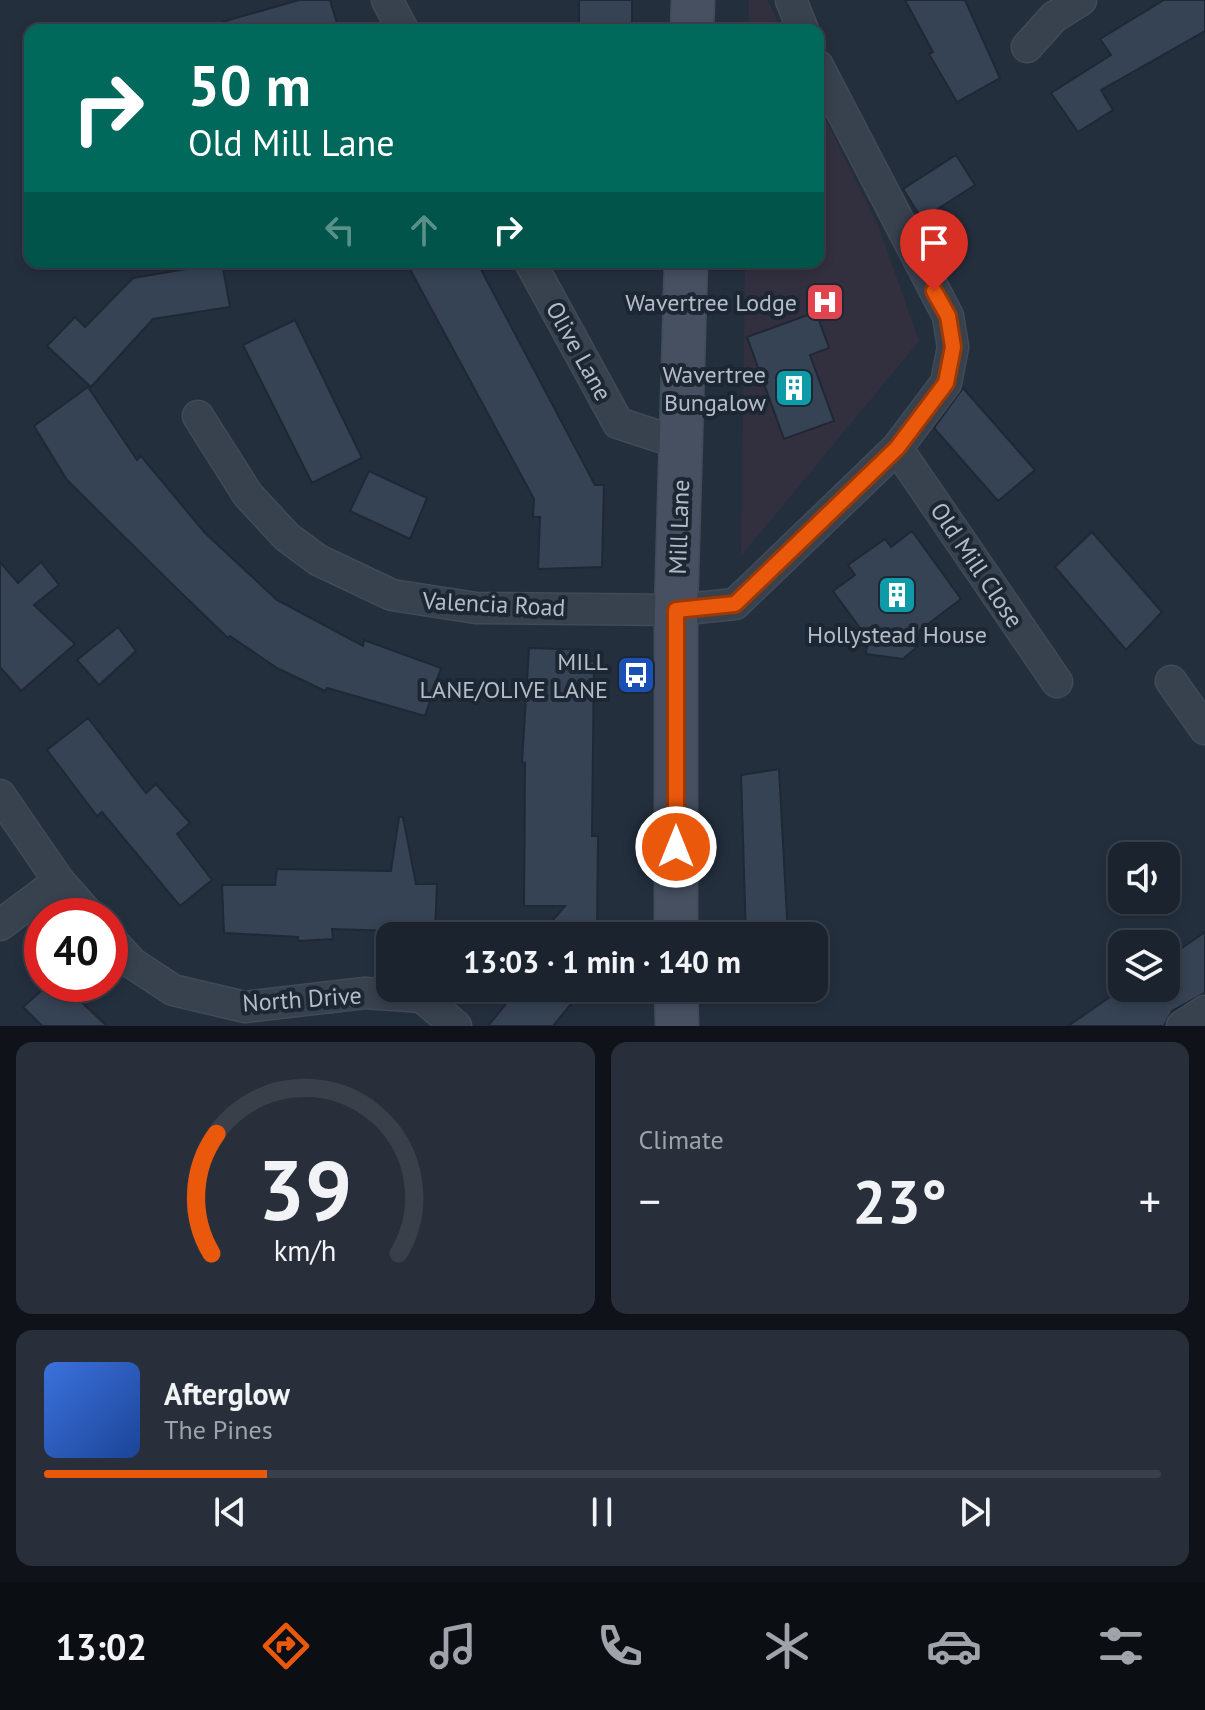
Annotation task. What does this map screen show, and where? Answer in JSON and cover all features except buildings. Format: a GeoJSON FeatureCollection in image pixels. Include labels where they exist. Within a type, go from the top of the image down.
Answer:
{"type":"FeatureCollection","features":[{"type":"Feature","properties":{"kind":"street"},"geometry":{"type":"LineString","coordinates":[[387,0],[400,24]]}},
{"type":"Feature","properties":{"kind":"street"},"geometry":{"type":"LineString","coordinates":[[692,24],[693,0]]}},
{"type":"Feature","properties":{"kind":"street"},"geometry":{"type":"LineString","coordinates":[[791,0],[801,24]]}},
{"type":"Feature","properties":{"kind":"street"},"geometry":{"type":"LineString","coordinates":[[1027,47],[1054,17],[1081,0]]}},
{"type":"Feature","properties":{"kind":"street","name":"Valencia Road"},"geometry":{"type":"LineString","coordinates":[[198,416],[260,509],[293,542],[354,580],[392,595],[443,605],[676,610],[735,604],[897,448],[946,383],[953,347],[948,316],[824,78]]}},
{"type":"Feature","properties":{"kind":"street","name":"Olive Lane"},"geometry":{"type":"LineString","coordinates":[[533,268],[618,423],[682,444]]}},
{"type":"Feature","properties":{"kind":"street","name":"Mill Lane"},"geometry":{"type":"LineString","coordinates":[[676,922],[676,610],[686,268]]}},
{"type":"Feature","properties":{"kind":"street","name":"Old Mill Close"},"geometry":{"type":"LineString","coordinates":[[897,448],[1057,682]]}},
{"type":"Feature","properties":{"kind":"street"},"geometry":{"type":"LineString","coordinates":[[1171,681],[1205,729]]}},
{"type":"Feature","properties":{"kind":"street"},"geometry":{"type":"LineString","coordinates":[[0,795],[74,898]]}},
{"type":"Feature","properties":{"kind":"street"},"geometry":{"type":"LineString","coordinates":[[0,925],[59,881]]}},
{"type":"Feature","properties":{"kind":"street","name":"North Drive"},"geometry":{"type":"LineString","coordinates":[[128,959],[173,990],[283,1015],[365,993],[422,997],[456,1026]]}},
{"type":"Feature","properties":{"kind":"street"},"geometry":{"type":"LineString","coordinates":[[676,1002],[677,1026]]}},
{"type":"Feature","properties":{"kind":"street"},"geometry":{"type":"LineString","coordinates":[[1182,1026],[1205,1011]]}},
{"type":"Feature","properties":{"kind":"shaded area"},"geometry":{"type":"Polygon","coordinates":[[[749,0],[767,0],[779,24],[749,24],[749,0]]]}},
{"type":"Feature","properties":{"kind":"shaded area","name":"Wavertree Lodge"},"geometry":{"type":"Polygon","coordinates":[[[824,116],[879,228],[919,341],[741,556],[745,268],[824,268],[824,116]]]}},
{"type":"Feature","properties":{"kind":"place","name":"Wavertree Lodge"},"geometry":{"type":"Point","coordinates":[825,302]}},
{"type":"Feature","properties":{"kind":"place","name":"Wavertree Bungalow"},"geometry":{"type":"Point","coordinates":[794,388]}},
{"type":"Feature","properties":{"kind":"place","name":"Hollystead House"},"geometry":{"type":"Point","coordinates":[897,595]}},
{"type":"Feature","properties":{"kind":"place","name":"MILL LANE/OLIVE LANE"},"geometry":{"type":"Point","coordinates":[636,675]}},
{"type":"Feature","properties":{"kind":"route"},"geometry":{"type":"LineString","coordinates":[[676,847],[676,610],[735,604],[897,448],[946,383],[953,347],[948,316],[934,291]]}}]}
